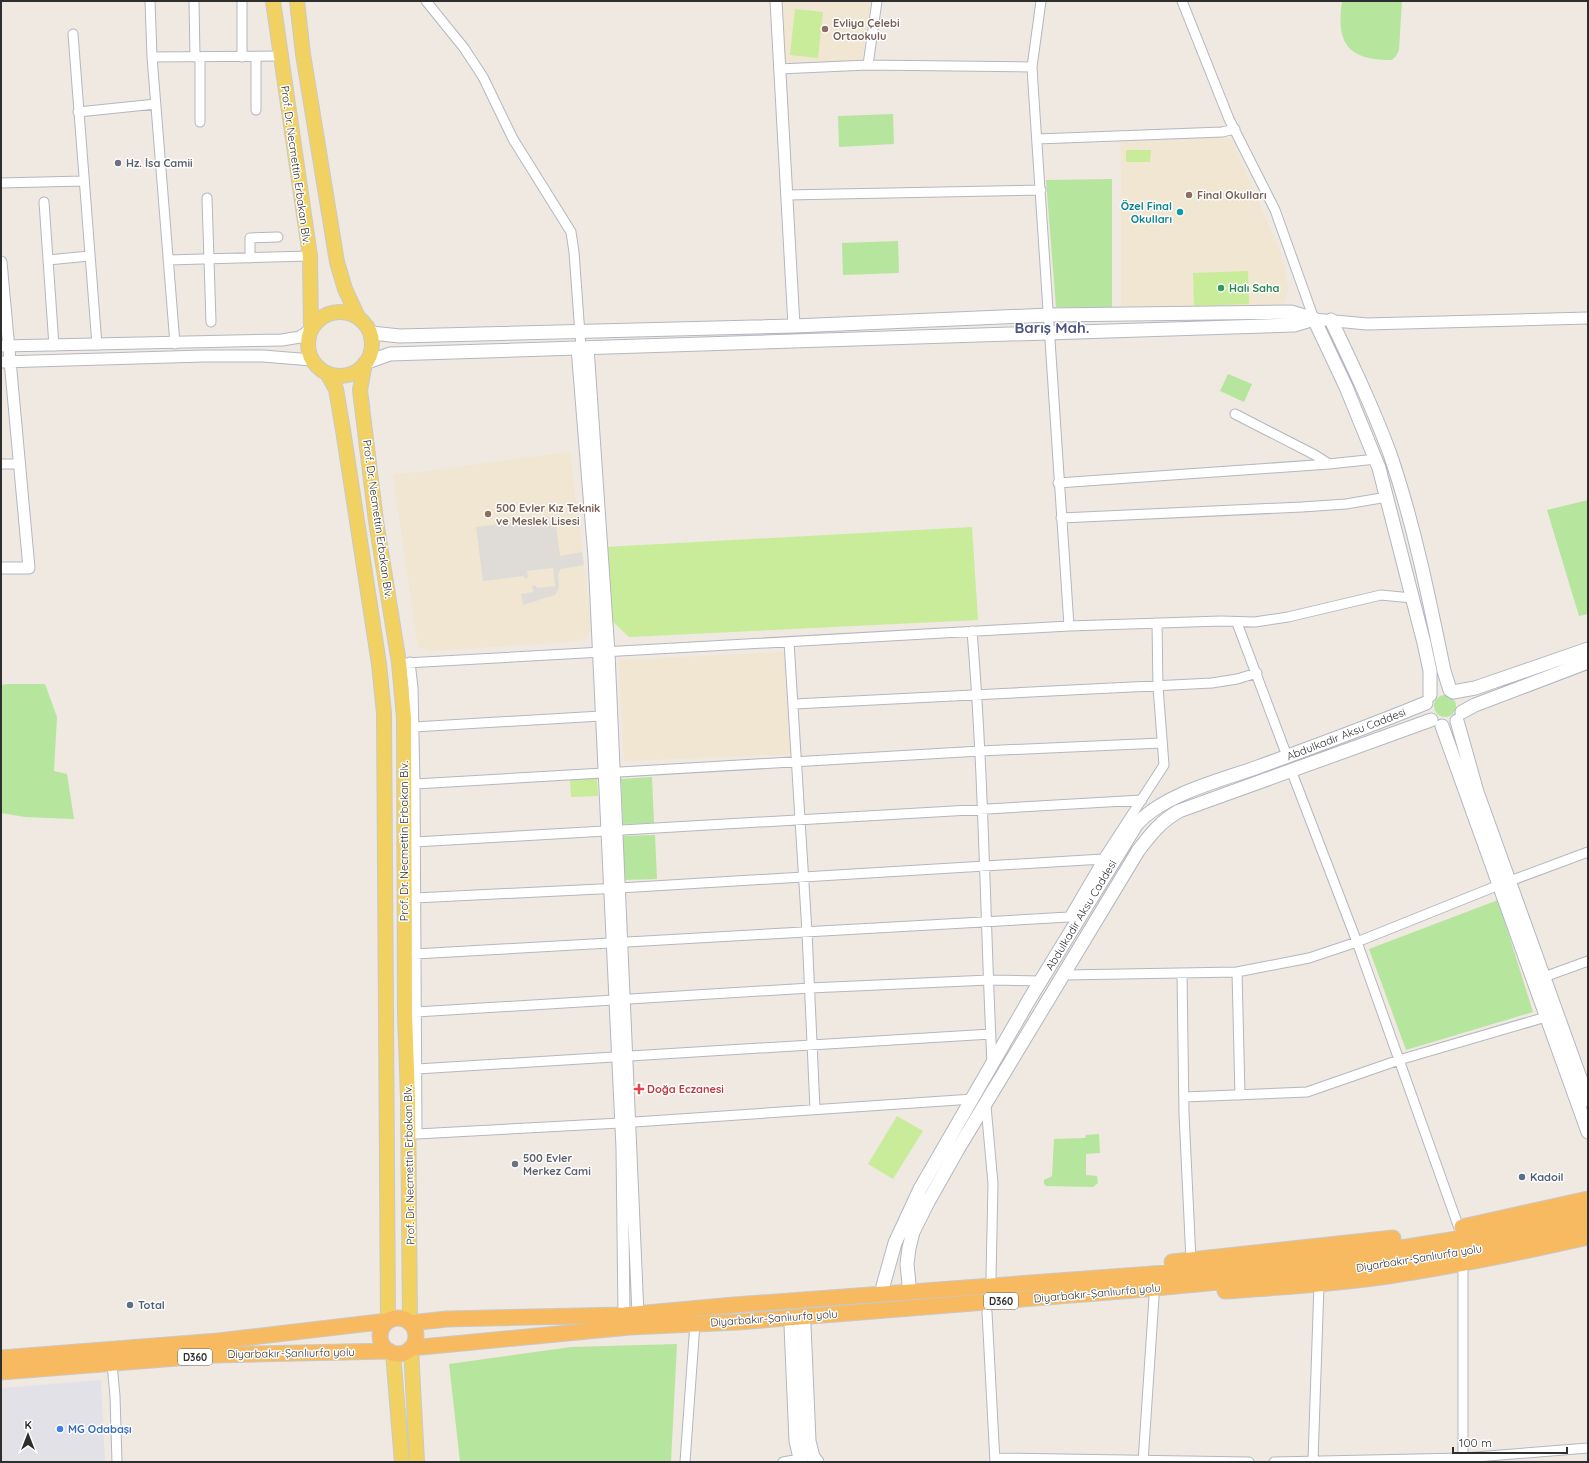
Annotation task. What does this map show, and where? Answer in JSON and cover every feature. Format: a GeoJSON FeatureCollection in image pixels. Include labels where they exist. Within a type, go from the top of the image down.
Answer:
{"type":"FeatureCollection","features":[{"type":"Feature","properties":{"kind":"highway"},"geometry":{"type":"LineString","coordinates":[[734,1305],[761,1296],[1191,1260],[1361,1243],[1459,1228],[1588,1199]]}},
{"type":"Feature","properties":{"kind":"highway","name":"Diyarbakır-Şanlıurfa yolu"},"geometry":{"type":"LineString","coordinates":[[410,1323],[447,1319],[631,1314],[734,1305],[1134,1276],[1338,1258],[1482,1234],[1588,1211]]}},
{"type":"Feature","properties":{"kind":"highway","name":"Diyarbakır-Şanlıurfa yolu"},"geometry":{"type":"LineString","coordinates":[[411,1348],[694,1323],[738,1322],[1134,1290],[1376,1267],[1475,1250],[1588,1226]]}},
{"type":"Feature","properties":{"kind":"highway"},"geometry":{"type":"LineString","coordinates":[[738,1322],[754,1327],[798,1326],[987,1312],[1319,1284],[1387,1276],[1463,1263],[1588,1237]]}},
{"type":"Feature","properties":{"kind":"highway","name":"D360"},"geometry":{"type":"LineString","coordinates":[[388,1321],[399,1318],[410,1323]]}},
{"type":"Feature","properties":{"kind":"highway","name":"Diyarbakır-Şanlıurfa yolu"},"geometry":{"type":"LineString","coordinates":[[1,1358],[218,1341],[388,1321]]}},
{"type":"Feature","properties":{"kind":"highway"},"geometry":{"type":"LineString","coordinates":[[388,1321],[384,1325],[380,1334],[382,1344],[391,1352]]}},
{"type":"Feature","properties":{"kind":"highway"},"geometry":{"type":"LineString","coordinates":[[410,1323],[414,1328],[416,1338],[411,1348]]}},
{"type":"Feature","properties":{"kind":"highway"},"geometry":{"type":"LineString","coordinates":[[1,1349],[58,1346],[87,1352]]}},
{"type":"Feature","properties":{"kind":"highway","name":"D360"},"geometry":{"type":"LineString","coordinates":[[391,1352],[403,1353],[411,1348]]}},
{"type":"Feature","properties":{"kind":"highway","name":"Diyarbakır-Şanlıurfa yolu"},"geometry":{"type":"LineString","coordinates":[[1,1372],[214,1355],[391,1352]]}},
{"type":"Feature","properties":{"kind":"highway"},"geometry":{"type":"LineString","coordinates":[[1,1381],[54,1375],[112,1364]]}},
{"type":"Feature","properties":{"kind":"main road","name":"Prof. Dr. Necmettin Erbakan Blv."},"geometry":{"type":"LineString","coordinates":[[273,1],[310,256],[311,329]]}},
{"type":"Feature","properties":{"kind":"main road","name":"Prof. Dr. Necmettin Erbakan Blv."},"geometry":{"type":"LineString","coordinates":[[298,1],[303,54],[337,262],[345,289],[358,317]]}},
{"type":"Feature","properties":{"kind":"main road"},"geometry":{"type":"LineString","coordinates":[[348,312],[358,317],[366,324],[370,333],[372,344],[370,354],[365,363],[358,370],[348,375],[338,376],[319,368],[312,360],[308,350],[308,339],[311,329],[318,320],[327,314],[348,312]]}},
{"type":"Feature","properties":{"kind":"main road"},"geometry":{"type":"LineString","coordinates":[[370,333],[400,336],[794,326],[1049,315],[1290,312],[1314,319],[1346,387],[1376,459],[1430,671],[1427,715],[1437,723],[1505,883],[1544,977],[1588,1100]]}},
{"type":"Feature","properties":{"kind":"main road"},"geometry":{"type":"LineString","coordinates":[[365,363],[390,354],[1294,325],[1314,319]]}},
{"type":"Feature","properties":{"kind":"main road"},"geometry":{"type":"LineString","coordinates":[[1331,320],[1365,394],[1390,455],[1415,538],[1444,671],[1452,691],[1461,700],[1459,716],[1477,792],[1546,1017],[1588,1132]]}},
{"type":"Feature","properties":{"kind":"main road","name":"Prof. Dr. Necmettin Erbakan Blv."},"geometry":{"type":"LineString","coordinates":[[365,363],[360,390],[376,521],[404,663],[405,1012],[408,1099],[410,1323]]}},
{"type":"Feature","properties":{"kind":"main road","name":"Prof. Dr. Necmettin Erbakan Blv."},"geometry":{"type":"LineString","coordinates":[[328,373],[336,389],[344,430],[379,664],[384,713],[388,1321]]}},
{"type":"Feature","properties":{"kind":"main road"},"geometry":{"type":"LineString","coordinates":[[1428,699],[1439,690],[1452,691],[1475,688],[1588,649]]}},
{"type":"Feature","properties":{"kind":"main road"},"geometry":{"type":"LineString","coordinates":[[1437,723],[1452,724],[1459,716],[1475,705],[1587,665]]}},
{"type":"Feature","properties":{"kind":"main road","name":"Abdulkadir Aksu Caddesi"},"geometry":{"type":"LineString","coordinates":[[883,1286],[904,1220],[914,1201],[992,1067],[1108,861],[1136,825],[1151,810],[1164,802],[1213,782],[1287,756],[1428,699]]}},
{"type":"Feature","properties":{"kind":"main road","name":"Abdulkadir Aksu Caddesi"},"geometry":{"type":"LineString","coordinates":[[909,1284],[909,1248],[913,1232],[958,1149],[986,1106],[1138,851],[1154,830],[1166,818],[1178,811],[1212,798],[1291,770],[1437,723]]}},
{"type":"Feature","properties":{"kind":"main road"},"geometry":{"type":"LineString","coordinates":[[892,1254],[895,1266],[903,1268],[908,1264]]}},
{"type":"Feature","properties":{"kind":"main road"},"geometry":{"type":"LineString","coordinates":[[798,1326],[796,1441],[800,1460]]}},
{"type":"Feature","properties":{"kind":"main road"},"geometry":{"type":"LineString","coordinates":[[798,1326],[809,1441],[813,1457],[817,1462]]}},
{"type":"Feature","properties":{"kind":"main road"},"geometry":{"type":"LineString","coordinates":[[411,1348],[417,1462]]}},
{"type":"Feature","properties":{"kind":"main road"},"geometry":{"type":"LineString","coordinates":[[391,1352],[402,1462]]}},
{"type":"Feature","properties":{"kind":"street"},"geometry":{"type":"LineString","coordinates":[[150,1],[152,57],[175,344]]}},
{"type":"Feature","properties":{"kind":"street"},"geometry":{"type":"LineString","coordinates":[[194,1],[200,122]]}},
{"type":"Feature","properties":{"kind":"street"},"geometry":{"type":"LineString","coordinates":[[242,1],[242,57]]}},
{"type":"Feature","properties":{"kind":"street"},"geometry":{"type":"LineString","coordinates":[[426,1],[464,48],[483,77],[514,139],[571,232],[582,348],[594,557],[604,653],[611,830],[609,888],[626,1000],[622,1057]]}},
{"type":"Feature","properties":{"kind":"street"},"geometry":{"type":"LineString","coordinates":[[776,1],[794,326]]}},
{"type":"Feature","properties":{"kind":"street"},"geometry":{"type":"LineString","coordinates":[[868,65],[877,1]]}},
{"type":"Feature","properties":{"kind":"street"},"geometry":{"type":"LineString","coordinates":[[1041,1],[1032,67],[1049,315],[1058,483],[1069,626]]}},
{"type":"Feature","properties":{"kind":"street"},"geometry":{"type":"LineString","coordinates":[[1182,1],[1229,119],[1274,210],[1314,319],[1367,324],[1588,318]]}},
{"type":"Feature","properties":{"kind":"street"},"geometry":{"type":"LineString","coordinates":[[73,34],[83,181],[97,345]]}},
{"type":"Feature","properties":{"kind":"street"},"geometry":{"type":"LineString","coordinates":[[152,57],[280,56]]}},
{"type":"Feature","properties":{"kind":"street"},"geometry":{"type":"LineString","coordinates":[[256,57],[256,110]]}},
{"type":"Feature","properties":{"kind":"street"},"geometry":{"type":"LineString","coordinates":[[779,69],[868,65],[1032,67]]}},
{"type":"Feature","properties":{"kind":"street"},"geometry":{"type":"LineString","coordinates":[[78,112],[156,104]]}},
{"type":"Feature","properties":{"kind":"street"},"geometry":{"type":"LineString","coordinates":[[1037,139],[1222,132],[1235,129]]}},
{"type":"Feature","properties":{"kind":"street"},"geometry":{"type":"LineString","coordinates":[[1,183],[83,181]]}},
{"type":"Feature","properties":{"kind":"street"},"geometry":{"type":"LineString","coordinates":[[787,195],[1041,190]]}},
{"type":"Feature","properties":{"kind":"street"},"geometry":{"type":"LineString","coordinates":[[207,198],[210,322]]}},
{"type":"Feature","properties":{"kind":"street"},"geometry":{"type":"LineString","coordinates":[[44,202],[54,346]]}},
{"type":"Feature","properties":{"kind":"street"},"geometry":{"type":"LineString","coordinates":[[250,258],[250,238],[278,237]]}},
{"type":"Feature","properties":{"kind":"street"},"geometry":{"type":"LineString","coordinates":[[48,260],[89,256]]}},
{"type":"Feature","properties":{"kind":"street"},"geometry":{"type":"LineString","coordinates":[[168,260],[310,256]]}},
{"type":"Feature","properties":{"kind":"street"},"geometry":{"type":"LineString","coordinates":[[1,262],[6,362],[20,464],[29,568],[1,568]]}},
{"type":"Feature","properties":{"kind":"street"},"geometry":{"type":"LineString","coordinates":[[5,346],[175,344],[291,339],[300,337],[311,329]]}},
{"type":"Feature","properties":{"kind":"street"},"geometry":{"type":"LineString","coordinates":[[6,362],[204,356],[263,356],[312,360]]}},
{"type":"Feature","properties":{"kind":"street"},"geometry":{"type":"LineString","coordinates":[[1236,414],[1315,455],[1329,464]]}},
{"type":"Feature","properties":{"kind":"street"},"geometry":{"type":"LineString","coordinates":[[1058,483],[1329,464],[1376,459]]}},
{"type":"Feature","properties":{"kind":"street"},"geometry":{"type":"LineString","coordinates":[[1,464],[20,464]]}},
{"type":"Feature","properties":{"kind":"street"},"geometry":{"type":"LineString","coordinates":[[1061,518],[1302,507],[1346,504],[1387,498]]}},
{"type":"Feature","properties":{"kind":"street"},"geometry":{"type":"LineString","coordinates":[[973,1099],[417,1134],[414,727],[404,663],[1069,626],[1221,621],[1237,623],[1255,622],[1288,617],[1381,594],[1412,598]]}},
{"type":"Feature","properties":{"kind":"street"},"geometry":{"type":"LineString","coordinates":[[416,954],[1069,917],[1108,861],[1142,800],[1164,765],[1161,743],[1158,687],[1157,623]]}},
{"type":"Feature","properties":{"kind":"street"},"geometry":{"type":"LineString","coordinates":[[1237,623],[1287,756]]}},
{"type":"Feature","properties":{"kind":"street"},"geometry":{"type":"LineString","coordinates":[[972,631],[977,694],[986,866],[992,1067]]}},
{"type":"Feature","properties":{"kind":"street"},"geometry":{"type":"LineString","coordinates":[[789,642],[807,932],[815,1109]]}},
{"type":"Feature","properties":{"kind":"street"},"geometry":{"type":"LineString","coordinates":[[604,653],[601,716],[608,773]]}},
{"type":"Feature","properties":{"kind":"street"},"geometry":{"type":"LineString","coordinates":[[794,704],[977,694],[1158,687],[1225,682],[1257,673]]}},
{"type":"Feature","properties":{"kind":"street"},"geometry":{"type":"LineString","coordinates":[[414,727],[601,716]]}},
{"type":"Feature","properties":{"kind":"street"},"geometry":{"type":"LineString","coordinates":[[415,784],[1161,743]]}},
{"type":"Feature","properties":{"kind":"street"},"geometry":{"type":"LineString","coordinates":[[1291,770],[1357,942],[1459,1228]]}},
{"type":"Feature","properties":{"kind":"street"},"geometry":{"type":"LineString","coordinates":[[415,842],[1142,800]]}},
{"type":"Feature","properties":{"kind":"street"},"geometry":{"type":"LineString","coordinates":[[611,830],[620,888],[614,1001],[622,1057],[631,1314]]}},
{"type":"Feature","properties":{"kind":"street"},"geometry":{"type":"LineString","coordinates":[[1064,975],[1238,972],[1309,958],[1357,942],[1505,883],[1588,852]]}},
{"type":"Feature","properties":{"kind":"street"},"geometry":{"type":"LineString","coordinates":[[415,898],[620,888],[986,866],[1108,861]]}},
{"type":"Feature","properties":{"kind":"street"},"geometry":{"type":"LineString","coordinates":[[1544,977],[1588,961]]}},
{"type":"Feature","properties":{"kind":"street"},"geometry":{"type":"LineString","coordinates":[[1238,972],[1240,1095]]}},
{"type":"Feature","properties":{"kind":"street"},"geometry":{"type":"LineString","coordinates":[[1182,973],[1184,1097],[1191,1260]]}},
{"type":"Feature","properties":{"kind":"street"},"geometry":{"type":"LineString","coordinates":[[416,1012],[810,988],[989,980],[1041,981]]}},
{"type":"Feature","properties":{"kind":"street"},"geometry":{"type":"LineString","coordinates":[[1184,1097],[1307,1092],[1399,1060],[1546,1017]]}},
{"type":"Feature","properties":{"kind":"street"},"geometry":{"type":"LineString","coordinates":[[417,1069],[991,1034]]}},
{"type":"Feature","properties":{"kind":"street"},"geometry":{"type":"LineString","coordinates":[[986,1106],[993,1184],[990,1277]]}},
{"type":"Feature","properties":{"kind":"street"},"geometry":{"type":"LineString","coordinates":[[1463,1263],[1463,1460]]}},
{"type":"Feature","properties":{"kind":"street"},"geometry":{"type":"LineString","coordinates":[[1313,1462],[1319,1284]]}},
{"type":"Feature","properties":{"kind":"street"},"geometry":{"type":"LineString","coordinates":[[1143,1462],[1154,1297]]}},
{"type":"Feature","properties":{"kind":"street"},"geometry":{"type":"LineString","coordinates":[[987,1312],[995,1460],[1249,1462]]}},
{"type":"Feature","properties":{"kind":"street"},"geometry":{"type":"LineString","coordinates":[[685,1462],[694,1323]]}},
{"type":"Feature","properties":{"kind":"street"},"geometry":{"type":"LineString","coordinates":[[112,1364],[115,1396],[117,1462]]}},
{"type":"Feature","properties":{"kind":"street"},"geometry":{"type":"LineString","coordinates":[[1274,1462],[1463,1460],[1588,1448]]}},
{"type":"Feature","properties":{"kind":"street"},"geometry":{"type":"LineString","coordinates":[[783,1462],[800,1460]]}},
{"type":"Feature","properties":{"kind":"shaded area","name":"Evliya Çelebi Ortaokulu"},"geometry":{"type":"Polygon","coordinates":[[[782,1],[871,1],[862,58],[858,61],[785,64],[782,1]]]}},
{"type":"Feature","properties":{"kind":"shaded area","name":"Final Okulları"},"geometry":{"type":"Polygon","coordinates":[[[1225,136],[1232,140],[1280,251],[1286,274],[1288,290],[1286,299],[1281,307],[1121,311],[1121,140],[1225,136]]]}},
{"type":"Feature","properties":{"kind":"shaded area","name":"500 Evler Kız Teknik ve Meslek Lisesi"},"geometry":{"type":"Polygon","coordinates":[[[570,452],[592,631],[581,641],[432,651],[418,647],[393,475],[570,452]]]}},
{"type":"Feature","properties":{"kind":"shaded area"},"geometry":{"type":"Polygon","coordinates":[[[555,517],[560,556],[582,552],[584,565],[561,569],[558,573],[559,588],[555,595],[523,605],[521,594],[533,592],[532,586],[536,585],[537,588],[555,586],[553,568],[527,571],[528,578],[525,579],[524,576],[483,581],[476,527],[555,517]]]}},
{"type":"Feature","properties":{"kind":"shaded area"},"geometry":{"type":"Polygon","coordinates":[[[786,652],[791,754],[624,761],[619,660],[786,652]]]}},
{"type":"Feature","properties":{"kind":"shaded area"},"geometry":{"type":"Polygon","coordinates":[[[101,1380],[105,1462],[1,1462],[1,1388],[101,1380]]]}},
{"type":"Feature","properties":{"kind":"green space"},"geometry":{"type":"Polygon","coordinates":[[[1342,1],[1402,1],[1399,50],[1392,60],[1364,57],[1355,53],[1348,46],[1343,38],[1341,28],[1342,1]]]}},
{"type":"Feature","properties":{"kind":"green space"},"geometry":{"type":"Polygon","coordinates":[[[795,9],[823,12],[818,58],[790,55],[795,9]]]}},
{"type":"Feature","properties":{"kind":"green space"},"geometry":{"type":"Polygon","coordinates":[[[893,114],[894,144],[839,147],[838,116],[893,114]]]}},
{"type":"Feature","properties":{"kind":"green space"},"geometry":{"type":"Polygon","coordinates":[[[1126,150],[1151,150],[1150,162],[1126,162],[1126,150]]]}},
{"type":"Feature","properties":{"kind":"green space"},"geometry":{"type":"Polygon","coordinates":[[[1112,179],[1112,308],[1056,307],[1046,180],[1112,179]]]}},
{"type":"Feature","properties":{"kind":"green space"},"geometry":{"type":"Polygon","coordinates":[[[898,241],[899,273],[843,275],[842,243],[898,241]]]}},
{"type":"Feature","properties":{"kind":"green space","name":"Halı Saha"},"geometry":{"type":"Polygon","coordinates":[[[1248,271],[1249,304],[1194,306],[1193,273],[1248,271]]]}},
{"type":"Feature","properties":{"kind":"green space"},"geometry":{"type":"Polygon","coordinates":[[[1228,374],[1252,384],[1244,402],[1220,391],[1228,374]]]}},
{"type":"Feature","properties":{"kind":"green space"},"geometry":{"type":"Polygon","coordinates":[[[1588,500],[1588,614],[1579,616],[1547,510],[1588,500]]]}},
{"type":"Feature","properties":{"kind":"green space"},"geometry":{"type":"Polygon","coordinates":[[[972,527],[978,620],[629,637],[611,620],[605,547],[972,527]]]}},
{"type":"Feature","properties":{"kind":"green space"},"geometry":{"type":"Polygon","coordinates":[[[45,684],[57,717],[54,771],[67,774],[74,819],[25,817],[1,813],[1,685],[45,684]]]}},
{"type":"Feature","properties":{"kind":"green space"},"geometry":{"type":"Polygon","coordinates":[[[1445,695],[1449,696],[1455,702],[1455,710],[1449,716],[1445,717],[1441,716],[1435,710],[1434,706],[1435,702],[1441,696],[1445,695]]]}},
{"type":"Feature","properties":{"kind":"green space"},"geometry":{"type":"Polygon","coordinates":[[[652,777],[654,823],[623,824],[621,779],[652,777]]]}},
{"type":"Feature","properties":{"kind":"green space"},"geometry":{"type":"Polygon","coordinates":[[[597,778],[598,796],[571,797],[570,779],[597,778]]]}},
{"type":"Feature","properties":{"kind":"green space"},"geometry":{"type":"Polygon","coordinates":[[[655,835],[657,879],[624,880],[622,836],[655,835]]]}},
{"type":"Feature","properties":{"kind":"green space"},"geometry":{"type":"Polygon","coordinates":[[[1498,900],[1533,1012],[1406,1050],[1369,949],[1498,900]]]}},
{"type":"Feature","properties":{"kind":"green space"},"geometry":{"type":"Polygon","coordinates":[[[897,1116],[923,1131],[893,1179],[868,1164],[897,1116]]]}},
{"type":"Feature","properties":{"kind":"green space"},"geometry":{"type":"Polygon","coordinates":[[[1099,1134],[1100,1153],[1086,1154],[1086,1175],[1097,1176],[1098,1183],[1093,1187],[1046,1186],[1044,1184],[1044,1180],[1052,1176],[1054,1139],[1085,1138],[1086,1135],[1099,1134]]]}},
{"type":"Feature","properties":{"kind":"green space"},"geometry":{"type":"Polygon","coordinates":[[[677,1344],[671,1462],[460,1462],[449,1364],[571,1347],[677,1344]]]}},
{"type":"Feature","properties":{"kind":"place","name":"Evliya Çelebi Ortaokulu"},"geometry":{"type":"Point","coordinates":[825,29]}},
{"type":"Feature","properties":{"kind":"place","name":"Hz. İsa Camii"},"geometry":{"type":"Point","coordinates":[118,163]}},
{"type":"Feature","properties":{"kind":"place","name":"Final Okulları"},"geometry":{"type":"Point","coordinates":[1189,195]}},
{"type":"Feature","properties":{"kind":"place","name":"Özel Final Okulları"},"geometry":{"type":"Point","coordinates":[1180,212]}},
{"type":"Feature","properties":{"kind":"place","name":"Halı Saha"},"geometry":{"type":"Point","coordinates":[1221,288]}},
{"type":"Feature","properties":{"kind":"place","name":"500 Evler Kız Teknik ve Meslek Lisesi"},"geometry":{"type":"Point","coordinates":[488,514]}},
{"type":"Feature","properties":{"kind":"place","name":"Doğa Eczanesi"},"geometry":{"type":"Point","coordinates":[639,1089]}},
{"type":"Feature","properties":{"kind":"place","name":"500 Evler Merkez Cami"},"geometry":{"type":"Point","coordinates":[515,1164]}},
{"type":"Feature","properties":{"kind":"place","name":"Kadoil"},"geometry":{"type":"Point","coordinates":[1522,1177]}},
{"type":"Feature","properties":{"kind":"place","name":"Total"},"geometry":{"type":"Point","coordinates":[130,1305]}},
{"type":"Feature","properties":{"kind":"place","name":"MG Odabaşı"},"geometry":{"type":"Point","coordinates":[60,1429]}},
{"type":"Feature","properties":{"kind":"district","name":"Barış Mah."},"geometry":{"type":"Point","coordinates":[1052,327]}}]}
